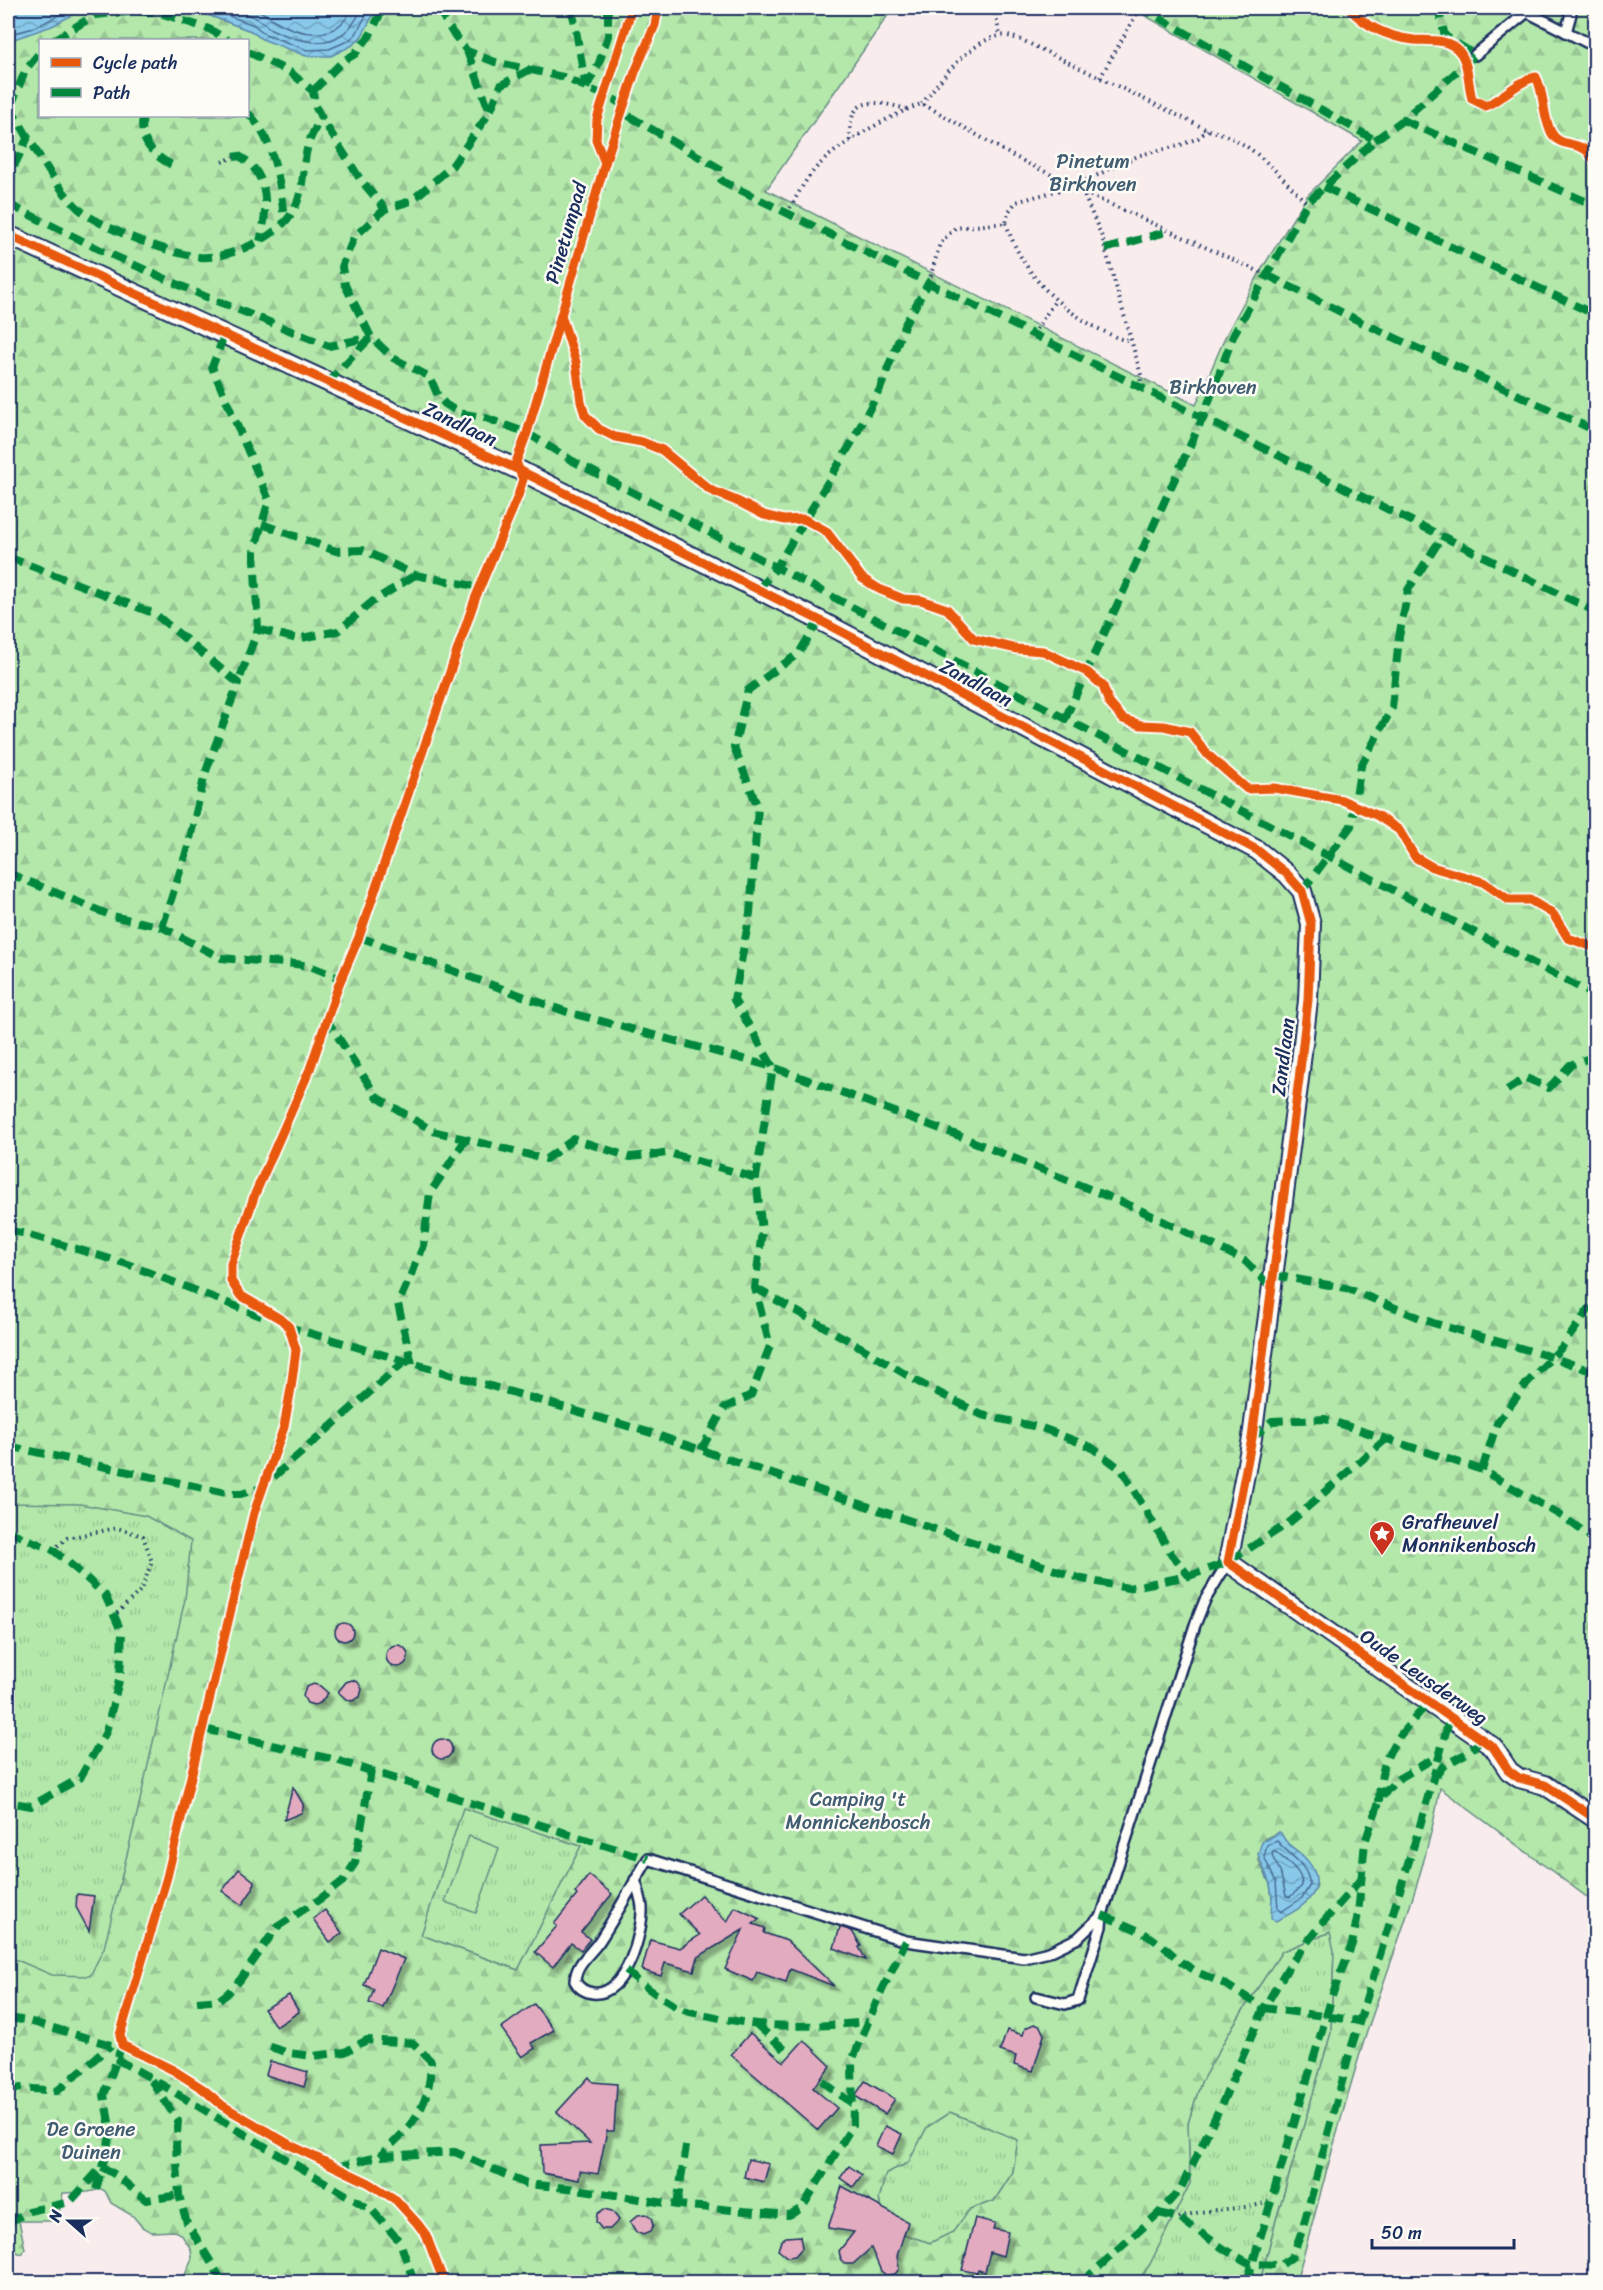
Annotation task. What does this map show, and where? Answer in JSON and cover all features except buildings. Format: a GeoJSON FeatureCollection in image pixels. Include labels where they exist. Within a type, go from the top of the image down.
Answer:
{"type":"FeatureCollection","features":[{"type":"Feature","properties":{"kind":"street","name":"Zandlaan"},"geometry":{"type":"LineString","coordinates":[[8,234],[519,470],[819,620],[1257,850],[1287,874],[1302,891],[1311,924],[1308,1000],[1252,1438],[1228,1562]]}},
{"type":"Feature","properties":{"kind":"street","name":"Oude Leusderweg"},"geometry":{"type":"LineString","coordinates":[[1228,1562],[1493,1747],[1509,1771],[1519,1778],[1545,1785],[1596,1819]]}},
{"type":"Feature","properties":{"kind":"lane"},"geometry":{"type":"LineString","coordinates":[[1475,55],[1525,10],[1596,47]]}},
{"type":"Feature","properties":{"kind":"lane"},"geometry":{"type":"LineString","coordinates":[[1566,32],[1570,10]]}},
{"type":"Feature","properties":{"kind":"lane"},"geometry":{"type":"LineString","coordinates":[[1036,1997],[1065,2004],[1078,2000],[1101,1927],[1102,1914],[1196,1625],[1205,1600],[1228,1562]]}},
{"type":"Feature","properties":{"kind":"lane"},"geometry":{"type":"LineString","coordinates":[[635,1880],[642,1906],[641,1921],[634,1953],[626,1971],[605,1992],[597,1994],[582,1990],[575,1982],[575,1972],[597,1944],[635,1880],[648,1859],[906,1941],[1024,1958],[1049,1952],[1078,1938],[1102,1914]]}},
{"type":"Feature","properties":{"kind":"path"},"geometry":{"type":"LineString","coordinates":[[994,8],[1000,35]]}},
{"type":"Feature","properties":{"kind":"path"},"geometry":{"type":"LineString","coordinates":[[1100,78],[1140,8]]}},
{"type":"Feature","properties":{"kind":"path"},"geometry":{"type":"LineString","coordinates":[[787,213],[805,182],[821,162],[850,141],[921,104],[942,77],[973,48],[1000,35],[1022,40],[1208,130],[1220,133],[1264,158],[1307,203]]}},
{"type":"Feature","properties":{"kind":"path"},"geometry":{"type":"LineString","coordinates":[[850,141],[849,123],[858,106],[871,103],[908,109]]}},
{"type":"Feature","properties":{"kind":"path"},"geometry":{"type":"LineString","coordinates":[[921,104],[1013,156],[1074,186],[1084,195],[1102,237],[1141,375],[1140,388]]}},
{"type":"Feature","properties":{"kind":"path"},"geometry":{"type":"LineString","coordinates":[[1130,340],[1120,340],[1092,325],[1065,309],[1047,293],[1013,244],[1006,223],[1009,211],[1016,201],[1074,186],[1140,155],[1188,142],[1208,130]]}},
{"type":"Feature","properties":{"kind":"path"},"geometry":{"type":"LineString","coordinates":[[222,162],[234,157]]}},
{"type":"Feature","properties":{"kind":"path"},"geometry":{"type":"LineString","coordinates":[[1084,195],[1092,196],[1267,275]]}},
{"type":"Feature","properties":{"kind":"path"},"geometry":{"type":"LineString","coordinates":[[929,282],[940,243],[955,228],[1006,223]]}},
{"type":"Feature","properties":{"kind":"path"},"geometry":{"type":"LineString","coordinates":[[1033,334],[1055,301]]}},
{"type":"Feature","properties":{"kind":"path"},"geometry":{"type":"LineString","coordinates":[[53,1550],[67,1538],[117,1528],[142,1536],[152,1562],[141,1590],[114,1616]]}},
{"type":"Feature","properties":{"kind":"path"},"geometry":{"type":"LineString","coordinates":[[1179,2217],[1238,2209],[1271,2201]]}},
{"type":"Feature","properties":{"kind":"green space"},"geometry":{"type":"Polygon","coordinates":[[[85,8],[189,8],[251,31],[262,39],[351,46],[360,39],[377,8],[893,8],[766,190],[1196,405],[1226,335],[1263,267],[1307,196],[1362,141],[1132,8],[1595,8],[1595,1903],[1440,1788],[1417,1884],[1355,2071],[1296,2282],[1260,2282],[1331,2033],[1334,1951],[1330,1932],[1282,1951],[1234,2024],[1201,2082],[1188,2123],[1190,2183],[1150,2264],[1138,2282],[182,2282],[192,2258],[191,2249],[181,2234],[174,2231],[151,2232],[142,2227],[133,2216],[111,2203],[105,2191],[101,2189],[63,2193],[59,2213],[53,2221],[19,2221],[25,2249],[22,2254],[8,2249],[8,1958],[52,1975],[90,1976],[104,1948],[137,1814],[185,1599],[191,1541],[146,1516],[80,1504],[8,1503],[8,39],[14,39],[85,8]],[[463,1808],[421,1935],[518,1970],[581,1846],[463,1808]],[[1279,1832],[1264,1839],[1258,1859],[1270,1884],[1275,1921],[1294,1912],[1305,1903],[1317,1885],[1302,1855],[1288,1844],[1279,1832]],[[950,2112],[927,2127],[908,2163],[886,2173],[879,2199],[885,2228],[930,2243],[953,2232],[970,2209],[994,2201],[1013,2172],[1018,2140],[950,2112]]]}},
{"type":"Feature","properties":{"kind":"green space"},"geometry":{"type":"Polygon","coordinates":[[[8,1466],[234,1523],[103,2032],[8,1998],[8,1466]]]}},
{"type":"Feature","properties":{"kind":"green space"},"geometry":{"type":"Polygon","coordinates":[[[463,1807],[581,1846],[518,1970],[421,1935],[463,1807]]]}},
{"type":"Feature","properties":{"kind":"green space"},"geometry":{"type":"Polygon","coordinates":[[[469,1836],[499,1848],[476,1913],[445,1902],[469,1836]]]}},
{"type":"Feature","properties":{"kind":"green space"},"geometry":{"type":"Polygon","coordinates":[[[1331,1932],[1334,1951],[1331,2033],[1260,2282],[1138,2282],[1190,2183],[1188,2123],[1201,2082],[1234,2024],[1282,1951],[1331,1932]]]}},
{"type":"Feature","properties":{"kind":"green space"},"geometry":{"type":"Polygon","coordinates":[[[950,2112],[1018,2140],[1013,2172],[994,2201],[970,2209],[953,2232],[930,2243],[885,2229],[879,2199],[886,2173],[908,2163],[927,2127],[950,2112]]]}},
{"type":"Feature","properties":{"kind":"water"},"geometry":{"type":"Polygon","coordinates":[[[8,8],[85,8],[52,26],[8,39],[8,8]]]}},
{"type":"Feature","properties":{"kind":"water"},"geometry":{"type":"Polygon","coordinates":[[[189,8],[377,8],[360,39],[351,46],[331,56],[306,56],[262,39],[251,31],[189,8]]]}},
{"type":"Feature","properties":{"kind":"water"},"geometry":{"type":"Polygon","coordinates":[[[1279,1832],[1289,1845],[1307,1860],[1314,1871],[1316,1881],[1315,1890],[1303,1905],[1275,1921],[1271,1918],[1270,1884],[1258,1854],[1262,1842],[1279,1832]]]}},
{"type":"Feature","properties":{"kind":"marked path"},"geometry":{"type":"LineString","coordinates":[[313,91],[343,61],[355,54],[370,35],[383,8]]}},
{"type":"Feature","properties":{"kind":"marked path"},"geometry":{"type":"LineString","coordinates":[[438,8],[452,32],[467,51],[495,62],[563,77],[615,100],[622,105],[629,116],[719,168],[718,175],[722,181],[1596,612]]}},
{"type":"Feature","properties":{"kind":"marked path"},"geometry":{"type":"LineString","coordinates":[[570,8],[586,88]]}},
{"type":"Feature","properties":{"kind":"marked path"},"geometry":{"type":"LineString","coordinates":[[586,88],[599,63],[608,36],[608,8]]}},
{"type":"Feature","properties":{"kind":"marked path"},"geometry":{"type":"LineString","coordinates":[[1065,719],[1203,417],[1234,334],[1307,203],[1375,140],[1142,8]]}},
{"type":"Feature","properties":{"kind":"marked path"},"geometry":{"type":"LineString","coordinates":[[1375,140],[1403,120],[1475,55],[1445,36],[1438,8]]}},
{"type":"Feature","properties":{"kind":"marked path"},"geometry":{"type":"LineString","coordinates":[[56,39],[95,15],[138,11],[163,14],[209,29],[226,39]]}},
{"type":"Feature","properties":{"kind":"marked path"},"geometry":{"type":"LineString","coordinates":[[467,51],[490,112]]}},
{"type":"Feature","properties":{"kind":"marked path"},"geometry":{"type":"LineString","coordinates":[[249,52],[290,72],[313,91],[315,106],[321,117],[360,179],[385,209]]}},
{"type":"Feature","properties":{"kind":"marked path"},"geometry":{"type":"LineString","coordinates":[[10,108],[26,69],[39,53]]}},
{"type":"Feature","properties":{"kind":"marked path"},"geometry":{"type":"LineString","coordinates":[[531,69],[501,85],[490,112],[452,166],[411,201],[385,209],[354,237],[342,267],[345,285],[371,337],[393,358],[430,377],[438,396],[445,404],[459,413],[483,417],[527,433],[571,460],[1596,996]]}},
{"type":"Feature","properties":{"kind":"marked path"},"geometry":{"type":"LineString","coordinates":[[8,107],[57,183],[71,201],[88,216],[136,239],[172,251],[200,257],[212,257],[238,251],[264,238],[285,222],[292,213],[299,196],[309,142],[321,117]]}},
{"type":"Feature","properties":{"kind":"marked path"},"geometry":{"type":"LineString","coordinates":[[249,114],[264,136],[275,164],[284,223]]}},
{"type":"Feature","properties":{"kind":"marked path"},"geometry":{"type":"LineString","coordinates":[[143,117],[143,134],[149,148],[176,167]]}},
{"type":"Feature","properties":{"kind":"marked path"},"geometry":{"type":"LineString","coordinates":[[1403,120],[1596,206]]}},
{"type":"Feature","properties":{"kind":"marked path"},"geometry":{"type":"LineString","coordinates":[[8,189],[15,164],[28,137]]}},
{"type":"Feature","properties":{"kind":"marked path"},"geometry":{"type":"LineString","coordinates":[[234,157],[239,156],[249,163],[262,182],[265,217],[260,241]]}},
{"type":"Feature","properties":{"kind":"marked path"},"geometry":{"type":"LineString","coordinates":[[1324,187],[1596,315]]}},
{"type":"Feature","properties":{"kind":"marked path"},"geometry":{"type":"LineString","coordinates":[[8,204],[103,251],[204,296],[329,346],[371,337]]}},
{"type":"Feature","properties":{"kind":"marked path"},"geometry":{"type":"LineString","coordinates":[[1105,249],[1170,231]]}},
{"type":"Feature","properties":{"kind":"marked path"},"geometry":{"type":"LineString","coordinates":[[1267,275],[1361,322],[1596,431]]}},
{"type":"Feature","properties":{"kind":"marked path"},"geometry":{"type":"LineString","coordinates":[[758,590],[776,568],[852,442],[880,389],[904,326],[929,282]]}},
{"type":"Feature","properties":{"kind":"marked path"},"geometry":{"type":"LineString","coordinates":[[224,336],[212,367],[269,500],[254,551],[258,629],[238,683]]}},
{"type":"Feature","properties":{"kind":"marked path"},"geometry":{"type":"LineString","coordinates":[[327,383],[371,337]]}},
{"type":"Feature","properties":{"kind":"marked path"},"geometry":{"type":"LineString","coordinates":[[262,524],[336,551],[363,550],[415,575],[480,587]]}},
{"type":"Feature","properties":{"kind":"marked path"},"geometry":{"type":"LineString","coordinates":[[1302,891],[1351,826],[1361,766],[1392,708],[1399,637],[1408,590],[1443,535]]}},
{"type":"Feature","properties":{"kind":"marked path"},"geometry":{"type":"LineString","coordinates":[[8,557],[155,614],[238,683],[205,774],[188,847],[162,927]]}},
{"type":"Feature","properties":{"kind":"marked path"},"geometry":{"type":"LineString","coordinates":[[258,629],[297,639],[338,631],[372,602],[415,575]]}},
{"type":"Feature","properties":{"kind":"marked path"},"geometry":{"type":"LineString","coordinates":[[701,1450],[724,1408],[751,1395],[770,1346],[755,1288],[762,1231],[756,1178],[773,1067],[734,1000],[750,913],[758,808],[734,747],[748,690],[799,653],[819,620]]}},
{"type":"Feature","properties":{"kind":"marked path"},"geometry":{"type":"LineString","coordinates":[[8,873],[112,916],[162,927],[221,958],[310,966],[342,979]]}},
{"type":"Feature","properties":{"kind":"marked path"},"geometry":{"type":"LineString","coordinates":[[359,937],[567,1012],[773,1067],[957,1135],[1136,1208],[1215,1246],[1245,1261],[1271,1287]]}},
{"type":"Feature","properties":{"kind":"marked path"},"geometry":{"type":"LineString","coordinates":[[325,1017],[377,1097],[433,1131],[546,1159],[574,1139],[630,1157],[669,1153],[756,1178]]}},
{"type":"Feature","properties":{"kind":"marked path"},"geometry":{"type":"LineString","coordinates":[[1507,1090],[1526,1078],[1549,1088],[1570,1065],[1596,1056]]}},
{"type":"Feature","properties":{"kind":"marked path"},"geometry":{"type":"LineString","coordinates":[[412,1364],[398,1304],[423,1247],[430,1193],[466,1139]]}},
{"type":"Feature","properties":{"kind":"marked path"},"geometry":{"type":"LineString","coordinates":[[8,1231],[23,1233],[127,1264],[266,1318]]}},
{"type":"Feature","properties":{"kind":"marked path"},"geometry":{"type":"LineString","coordinates":[[1273,1275],[1346,1288],[1433,1323],[1552,1357],[1596,1373]]}},
{"type":"Feature","properties":{"kind":"marked path"},"geometry":{"type":"LineString","coordinates":[[755,1288],[920,1383],[982,1415],[1042,1428],[1091,1447],[1122,1470],[1172,1555],[1189,1576]]}},
{"type":"Feature","properties":{"kind":"marked path"},"geometry":{"type":"LineString","coordinates":[[1482,1470],[1497,1423],[1527,1383],[1562,1347],[1596,1299]]}},
{"type":"Feature","properties":{"kind":"marked path"},"geometry":{"type":"LineString","coordinates":[[285,1326],[648,1432],[1082,1579],[1128,1588],[1189,1576],[1228,1562],[1290,1522],[1386,1439]]}},
{"type":"Feature","properties":{"kind":"marked path"},"geometry":{"type":"LineString","coordinates":[[8,1446],[231,1494],[241,1494],[261,1488],[404,1362]]}},
{"type":"Feature","properties":{"kind":"marked path"},"geometry":{"type":"LineString","coordinates":[[1252,1438],[1272,1421],[1325,1419],[1482,1470],[1565,1518],[1596,1541]]}},
{"type":"Feature","properties":{"kind":"marked path"},"geometry":{"type":"LineString","coordinates":[[8,1531],[53,1550],[82,1574],[105,1595],[122,1633],[120,1677],[106,1732],[80,1778],[31,1806],[8,1802]]}},
{"type":"Feature","properties":{"kind":"marked path"},"geometry":{"type":"LineString","coordinates":[[1379,1802],[1383,1770],[1392,1747],[1428,1703]]}},
{"type":"Feature","properties":{"kind":"marked path"},"geometry":{"type":"LineString","coordinates":[[1159,2213],[1179,2218],[1227,2251],[1251,2264],[1281,2265],[1292,2257],[1302,2231],[1350,2052],[1421,1822],[1450,1717]]}},
{"type":"Feature","properties":{"kind":"marked path"},"geometry":{"type":"LineString","coordinates":[[204,1729],[336,1760],[648,1859]]}},
{"type":"Feature","properties":{"kind":"marked path"},"geometry":{"type":"LineString","coordinates":[[1436,1776],[1443,1766],[1467,1753],[1482,1740]]}},
{"type":"Feature","properties":{"kind":"marked path"},"geometry":{"type":"LineString","coordinates":[[1247,2282],[1333,1993],[1352,1944],[1358,1914],[1365,1842],[1379,1802],[1398,1779],[1440,1755]]}},
{"type":"Feature","properties":{"kind":"marked path"},"geometry":{"type":"LineString","coordinates":[[197,2002],[219,2000],[227,1994],[240,1980],[277,1927],[343,1881],[355,1863],[371,1771]]}},
{"type":"Feature","properties":{"kind":"marked path"},"geometry":{"type":"LineString","coordinates":[[1082,2282],[1159,2213],[1181,2188],[1264,2008],[1289,1966],[1318,1928],[1361,1879]]}},
{"type":"Feature","properties":{"kind":"marked path"},"geometry":{"type":"LineString","coordinates":[[1102,1915],[1142,1932],[1162,1945],[1181,1962],[1223,1983],[1264,2008],[1360,2021]]}},
{"type":"Feature","properties":{"kind":"marked path"},"geometry":{"type":"LineString","coordinates":[[336,2167],[380,2156],[455,2152],[526,2184],[577,2189],[677,2205],[789,2215],[802,2208],[853,2125],[852,2061],[876,2003],[906,1941]]}},
{"type":"Feature","properties":{"kind":"marked path"},"geometry":{"type":"LineString","coordinates":[[626,1971],[665,2000],[683,2010],[695,2013],[770,2025],[809,2026],[868,2022]]}},
{"type":"Feature","properties":{"kind":"marked path"},"geometry":{"type":"LineString","coordinates":[[8,2018],[29,2021],[111,2045],[122,2045],[104,2095],[111,2133],[96,2190]]}},
{"type":"Feature","properties":{"kind":"marked path"},"geometry":{"type":"LineString","coordinates":[[756,2024],[790,2054]]}},
{"type":"Feature","properties":{"kind":"marked path"},"geometry":{"type":"LineString","coordinates":[[270,2047],[289,2053],[313,2056],[345,2052],[367,2040],[413,2043],[431,2061],[427,2092],[418,2114],[410,2125],[380,2156]]}},
{"type":"Feature","properties":{"kind":"marked path"},"geometry":{"type":"LineString","coordinates":[[8,2092],[20,2088],[57,2091],[111,2045]]}},
{"type":"Feature","properties":{"kind":"marked path"},"geometry":{"type":"LineString","coordinates":[[116,2059],[373,2211],[400,2242],[414,2282]]}},
{"type":"Feature","properties":{"kind":"marked path"},"geometry":{"type":"LineString","coordinates":[[151,2080],[178,2121],[176,2146],[179,2195],[187,2223],[223,2282]]}},
{"type":"Feature","properties":{"kind":"marked path"},"geometry":{"type":"LineString","coordinates":[[822,2081],[853,2104]]}},
{"type":"Feature","properties":{"kind":"marked path"},"geometry":{"type":"LineString","coordinates":[[677,2205],[686,2146]]}},
{"type":"Feature","properties":{"kind":"marked path"},"geometry":{"type":"LineString","coordinates":[[102,2167],[116,2175],[146,2200],[179,2195]]}},
{"type":"Feature","properties":{"kind":"marked path"},"geometry":{"type":"LineString","coordinates":[[8,2223],[29,2211],[70,2202],[100,2169]]}},
{"type":"Feature","properties":{"kind":"cycle path"},"geometry":{"type":"LineString","coordinates":[[605,163],[596,140],[597,119],[632,8]]}},
{"type":"Feature","properties":{"kind":"cycle path","name":"Pinetumpad"},"geometry":{"type":"LineString","coordinates":[[444,2282],[426,2235],[396,2200],[369,2183],[290,2145],[223,2106],[203,2089],[173,2070],[122,2045],[120,2035],[167,1877],[254,1513],[284,1427],[291,1388],[296,1350],[289,1327],[282,1320],[240,1295],[231,1281],[231,1264],[255,1194],[310,1069],[339,984],[359,937],[475,599],[518,496],[523,479],[516,462],[527,433],[605,163],[635,72],[655,25],[658,8]]}},
{"type":"Feature","properties":{"kind":"cycle path"},"geometry":{"type":"LineString","coordinates":[[1349,8],[1370,26],[1386,34],[1414,40],[1443,42],[1453,46],[1464,60],[1472,99],[1486,106],[1524,81],[1536,77],[1541,90],[1546,119],[1554,137],[1583,148],[1596,162]]}},
{"type":"Feature","properties":{"kind":"cycle path"},"geometry":{"type":"LineString","coordinates":[[8,235],[519,470],[819,620],[1257,850],[1287,874],[1302,891],[1311,924],[1308,1000],[1252,1438],[1228,1562],[1493,1747],[1509,1771],[1519,1778],[1545,1785],[1596,1819]]}},
{"type":"Feature","properties":{"kind":"cycle path"},"geometry":{"type":"LineString","coordinates":[[561,315],[576,362],[585,415],[599,429],[615,437],[642,442],[662,450],[710,490],[764,515],[784,520],[804,519],[826,531],[862,578],[879,589],[903,599],[921,600],[947,609],[974,639],[1017,649],[1043,651],[1087,672],[1103,686],[1109,703],[1123,719],[1141,725],[1164,726],[1190,732],[1208,755],[1247,789],[1274,788],[1342,800],[1378,816],[1399,830],[1415,857],[1432,867],[1483,882],[1509,900],[1530,900],[1553,914],[1568,938],[1596,948]]}},
{"type":"Feature","properties":{"kind":"place","name":"Grafheuvel Monnikenbosch"},"geometry":{"type":"Point","coordinates":[1382,1557]}},
{"type":"Feature","properties":{"kind":"park label","name":"Pinetum Birkhoven"},"geometry":{"type":"Point","coordinates":[1093,172]}},
{"type":"Feature","properties":{"kind":"park label","name":"Birkhoven"},"geometry":{"type":"Point","coordinates":[1213,387]}},
{"type":"Feature","properties":{"kind":"park label","name":"Camping 't Monnickenbosch"},"geometry":{"type":"Point","coordinates":[858,1810]}},
{"type":"Feature","properties":{"kind":"park label","name":"De Groene Duinen"},"geometry":{"type":"Point","coordinates":[91,2140]}}]}
